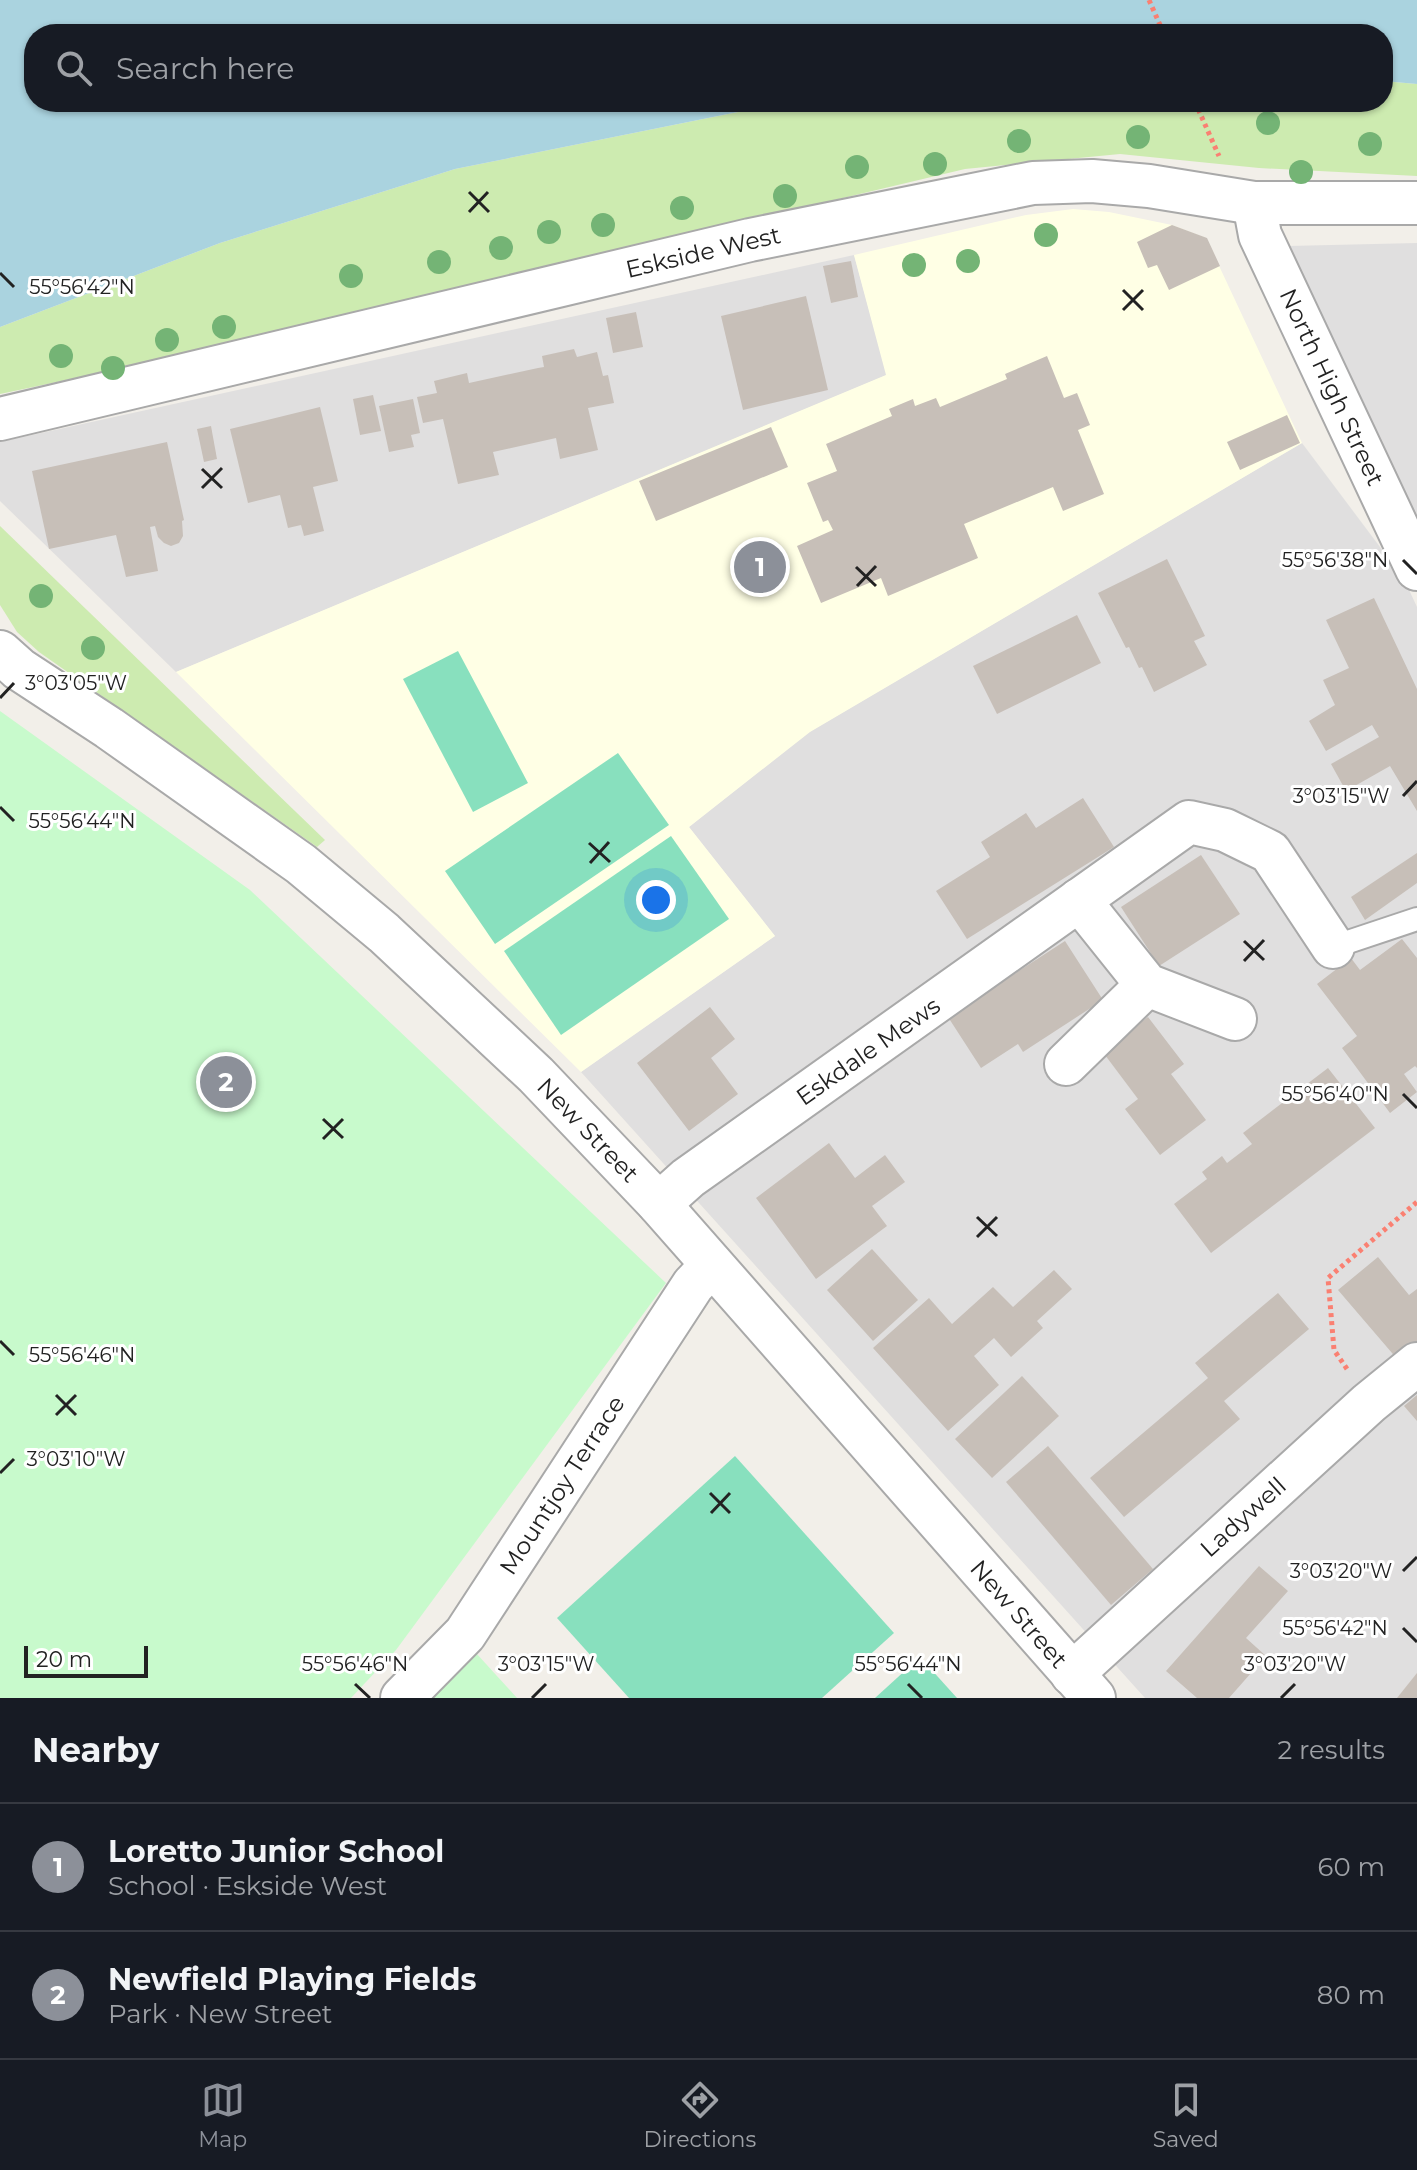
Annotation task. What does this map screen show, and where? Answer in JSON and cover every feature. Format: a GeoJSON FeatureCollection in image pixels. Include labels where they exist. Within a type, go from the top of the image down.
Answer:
{"type":"FeatureCollection","features":[{"type":"Feature","properties":{"kind":"street","name":"Eskside West"},"geometry":{"type":"LineString","coordinates":[[0,419],[750,240],[1033,183],[1092,181],[1149,186],[1254,203],[1417,203]]}},
{"type":"Feature","properties":{"kind":"street","name":"North High Street"},"geometry":{"type":"LineString","coordinates":[[1254,203],[1260,235],[1417,569]]}},
{"type":"Feature","properties":{"kind":"street","name":"New Street"},"geometry":{"type":"LineString","coordinates":[[0,652],[19,669],[109,728],[301,864],[384,933],[536,1075],[659,1204],[1083,1686]]}},
{"type":"Feature","properties":{"kind":"street","name":"Eskdale Mews"},"geometry":{"type":"LineString","coordinates":[[659,1204],[688,1178],[1189,822],[1225,830],[1270,852],[1333,947]]}},
{"type":"Feature","properties":{"kind":"street"},"geometry":{"type":"LineString","coordinates":[[1079,900],[1147,985],[1235,1019]]}},
{"type":"Feature","properties":{"kind":"street"},"geometry":{"type":"LineString","coordinates":[[1066,1064],[1147,985]]}},
{"type":"Feature","properties":{"kind":"street","name":"Mountjoy Terrace"},"geometry":{"type":"LineString","coordinates":[[402,1698],[465,1634],[693,1285],[712,1265]]}},
{"type":"Feature","properties":{"kind":"street","name":"Ladywell"},"geometry":{"type":"LineString","coordinates":[[1083,1686],[1369,1403],[1417,1364]]}},
{"type":"Feature","properties":{"kind":"lane","name":"Eskdale Mews"},"geometry":{"type":"LineString","coordinates":[[1333,947],[1417,919]]}},
{"type":"Feature","properties":{"kind":"path"},"geometry":{"type":"LineString","coordinates":[[1149,0],[1160,24]]}},
{"type":"Feature","properties":{"kind":"path"},"geometry":{"type":"LineString","coordinates":[[1199,112],[1217,151]]}},
{"type":"Feature","properties":{"kind":"path"},"geometry":{"type":"LineString","coordinates":[[1369,1403],[1334,1350],[1328,1278],[1417,1202]]}},
{"type":"Feature","properties":{"kind":"shaded area"},"geometry":{"type":"Polygon","coordinates":[[[1073,209],[1109,212],[1172,225],[1206,238],[1302,443],[810,732],[689,827],[775,936],[581,1072],[176,672],[886,375],[854,255],[1026,215],[1073,209]]]}},
{"type":"Feature","properties":{"kind":"shaded area"},"geometry":{"type":"Polygon","coordinates":[[[1417,243],[1417,529],[1288,246],[1417,243]]]}},
{"type":"Feature","properties":{"kind":"shaded area"},"geometry":{"type":"Polygon","coordinates":[[[854,255],[887,375],[176,672],[0,501],[0,442],[854,255]]]}},
{"type":"Feature","properties":{"kind":"shaded area"},"geometry":{"type":"Polygon","coordinates":[[[1302,443],[1404,579],[1417,607],[1417,1698],[1145,1698],[581,1072],[775,936],[689,827],[809,732],[1302,443]]]}},
{"type":"Feature","properties":{"kind":"green space"},"geometry":{"type":"Polygon","coordinates":[[[1393,82],[1417,84],[1417,176],[1259,168],[1120,154],[965,169],[161,360],[0,394],[0,327],[220,243],[455,169],[737,112],[1393,112],[1393,82]]]}},
{"type":"Feature","properties":{"kind":"green space"},"geometry":{"type":"Polygon","coordinates":[[[0,526],[325,840],[317,847],[39,652],[17,632],[0,605],[0,526]]]}},
{"type":"Feature","properties":{"kind":"green space"},"geometry":{"type":"Polygon","coordinates":[[[458,651],[528,783],[473,812],[403,679],[458,651]]]}},
{"type":"Feature","properties":{"kind":"green space"},"geometry":{"type":"Polygon","coordinates":[[[0,711],[250,890],[666,1283],[396,1650],[351,1698],[0,1698],[0,711]]]}},
{"type":"Feature","properties":{"kind":"green space"},"geometry":{"type":"Polygon","coordinates":[[[618,753],[669,825],[495,944],[445,871],[618,753]]]}},
{"type":"Feature","properties":{"kind":"green space"},"geometry":{"type":"Polygon","coordinates":[[[671,836],[729,919],[561,1035],[504,951],[671,836]]]}},
{"type":"Feature","properties":{"kind":"green space"},"geometry":{"type":"Polygon","coordinates":[[[735,1456],[894,1633],[822,1698],[629,1698],[557,1618],[735,1456]]]}},
{"type":"Feature","properties":{"kind":"green space"},"geometry":{"type":"Polygon","coordinates":[[[476,1653],[517,1698],[432,1698],[476,1653]]]}},
{"type":"Feature","properties":{"kind":"green space"},"geometry":{"type":"Polygon","coordinates":[[[920,1657],[957,1698],[875,1698],[920,1657]]]}},
{"type":"Feature","properties":{"kind":"water"},"geometry":{"type":"Polygon","coordinates":[[[0,0],[1417,0],[1417,84],[1393,82],[1393,24],[24,24],[24,112],[737,112],[455,169],[220,243],[0,327],[0,0]]]}},
{"type":"Feature","properties":{"kind":"building"},"geometry":{"type":"Polygon","coordinates":[[[1172,225],[1207,238],[1220,266],[1169,290],[1157,265],[1148,268],[1137,242],[1172,225]]]}},
{"type":"Feature","properties":{"kind":"building"},"geometry":{"type":"Polygon","coordinates":[[[851,261],[858,297],[831,303],[823,266],[851,261]]]}},
{"type":"Feature","properties":{"kind":"building"},"geometry":{"type":"Polygon","coordinates":[[[806,296],[828,390],[743,410],[721,316],[806,296]]]}},
{"type":"Feature","properties":{"kind":"building"},"geometry":{"type":"Polygon","coordinates":[[[636,312],[643,347],[613,353],[606,318],[636,312]]]}},
{"type":"Feature","properties":{"kind":"building"},"geometry":{"type":"Polygon","coordinates":[[[574,349],[577,357],[597,352],[603,376],[608,375],[614,403],[588,408],[598,450],[560,459],[556,438],[493,452],[499,475],[458,484],[443,419],[423,423],[417,397],[437,393],[434,381],[467,373],[469,383],[544,367],[542,356],[574,349]]]}},
{"type":"Feature","properties":{"kind":"building"},"geometry":{"type":"Polygon","coordinates":[[[1047,356],[1064,398],[1077,393],[1090,425],[1078,430],[1104,494],[1063,511],[1053,487],[964,524],[978,558],[888,596],[881,578],[821,603],[797,546],[833,530],[828,520],[823,522],[807,483],[837,471],[826,444],[892,416],[889,409],[913,399],[915,406],[936,398],[940,407],[1007,379],[1005,374],[1047,356]]]}},
{"type":"Feature","properties":{"kind":"building"},"geometry":{"type":"Polygon","coordinates":[[[373,395],[381,431],[360,435],[353,399],[373,395]]]}},
{"type":"Feature","properties":{"kind":"building"},"geometry":{"type":"Polygon","coordinates":[[[413,399],[420,433],[411,435],[414,447],[389,452],[379,406],[413,399]]]}},
{"type":"Feature","properties":{"kind":"building"},"geometry":{"type":"Polygon","coordinates":[[[320,407],[338,481],[313,487],[324,531],[304,536],[301,525],[288,528],[280,495],[248,503],[230,429],[320,407]]]}},
{"type":"Feature","properties":{"kind":"building"},"geometry":{"type":"Polygon","coordinates":[[[1287,415],[1300,443],[1240,470],[1227,442],[1287,415]]]}},
{"type":"Feature","properties":{"kind":"building"},"geometry":{"type":"Polygon","coordinates":[[[211,426],[217,459],[204,462],[197,429],[211,426]]]}},
{"type":"Feature","properties":{"kind":"building"},"geometry":{"type":"Polygon","coordinates":[[[771,427],[788,467],[656,521],[639,481],[771,427]]]}},
{"type":"Feature","properties":{"kind":"building"},"geometry":{"type":"Polygon","coordinates":[[[167,442],[184,520],[183,536],[179,543],[171,546],[158,537],[155,526],[150,527],[158,571],[126,577],[116,535],[49,549],[32,471],[167,442]]]}},
{"type":"Feature","properties":{"kind":"building"},"geometry":{"type":"Polygon","coordinates":[[[1167,559],[1205,636],[1194,641],[1207,665],[1154,692],[1142,667],[1139,668],[1129,647],[1126,648],[1098,593],[1167,559]]]}},
{"type":"Feature","properties":{"kind":"building"},"geometry":{"type":"Polygon","coordinates":[[[1374,598],[1417,689],[1417,811],[1390,766],[1346,791],[1331,764],[1379,737],[1372,725],[1326,751],[1309,721],[1335,705],[1323,680],[1349,668],[1326,620],[1374,598]]]}},
{"type":"Feature","properties":{"kind":"building"},"geometry":{"type":"Polygon","coordinates":[[[1077,615],[1101,663],[997,714],[973,666],[1077,615]]]}},
{"type":"Feature","properties":{"kind":"building"},"geometry":{"type":"Polygon","coordinates":[[[1083,798],[1114,847],[967,939],[936,891],[990,857],[981,842],[1026,813],[1036,828],[1083,798]]]}},
{"type":"Feature","properties":{"kind":"building"},"geometry":{"type":"Polygon","coordinates":[[[1417,853],[1417,883],[1365,920],[1351,897],[1417,853]]]}},
{"type":"Feature","properties":{"kind":"building"},"geometry":{"type":"Polygon","coordinates":[[[1201,855],[1240,914],[1159,966],[1121,907],[1201,855]]]}},
{"type":"Feature","properties":{"kind":"building"},"geometry":{"type":"Polygon","coordinates":[[[1402,939],[1417,958],[1417,1068],[1415,1066],[1404,1074],[1417,1092],[1390,1113],[1342,1048],[1357,1036],[1317,984],[1351,958],[1360,970],[1402,939]]]}},
{"type":"Feature","properties":{"kind":"building"},"geometry":{"type":"Polygon","coordinates":[[[1065,941],[1103,1000],[1023,1052],[1018,1044],[981,1068],[948,1017],[1065,941]]]}},
{"type":"Feature","properties":{"kind":"building"},"geometry":{"type":"Polygon","coordinates":[[[710,1007],[735,1039],[711,1058],[738,1094],[689,1131],[637,1063],[710,1007]]]}},
{"type":"Feature","properties":{"kind":"building"},"geometry":{"type":"Polygon","coordinates":[[[1148,1017],[1184,1064],[1171,1074],[1206,1120],[1160,1155],[1125,1109],[1138,1099],[1102,1051],[1148,1017]]]}},
{"type":"Feature","properties":{"kind":"building"},"geometry":{"type":"Polygon","coordinates":[[[1328,1068],[1375,1128],[1211,1253],[1174,1204],[1207,1179],[1202,1172],[1222,1156],[1227,1163],[1252,1144],[1243,1133],[1328,1068]]]}},
{"type":"Feature","properties":{"kind":"building"},"geometry":{"type":"Polygon","coordinates":[[[829,1143],[855,1178],[885,1155],[905,1182],[872,1206],[887,1226],[816,1279],[756,1198],[829,1143]]]}},
{"type":"Feature","properties":{"kind":"building"},"geometry":{"type":"Polygon","coordinates":[[[872,1249],[918,1300],[873,1341],[827,1290],[872,1249]]]}},
{"type":"Feature","properties":{"kind":"building"},"geometry":{"type":"Polygon","coordinates":[[[1378,1257],[1409,1295],[1417,1289],[1417,1344],[1398,1360],[1338,1290],[1378,1257]]]}},
{"type":"Feature","properties":{"kind":"building"},"geometry":{"type":"Polygon","coordinates":[[[1054,1270],[1072,1289],[1037,1321],[1043,1328],[1011,1357],[994,1338],[974,1356],[999,1385],[948,1431],[873,1348],[929,1298],[952,1324],[993,1287],[1013,1307],[1054,1270]]]}},
{"type":"Feature","properties":{"kind":"building"},"geometry":{"type":"Polygon","coordinates":[[[1278,1293],[1309,1329],[1224,1401],[1240,1419],[1124,1517],[1090,1478],[1208,1378],[1195,1363],[1278,1293]]]}},
{"type":"Feature","properties":{"kind":"building"},"geometry":{"type":"Polygon","coordinates":[[[1022,1376],[1059,1416],[992,1478],[955,1439],[1022,1376]]]}},
{"type":"Feature","properties":{"kind":"building"},"geometry":{"type":"Polygon","coordinates":[[[1417,1395],[1417,1421],[1404,1406],[1417,1395]]]}},
{"type":"Feature","properties":{"kind":"building"},"geometry":{"type":"Polygon","coordinates":[[[1048,1446],[1153,1569],[1111,1605],[1006,1482],[1048,1446]]]}},
{"type":"Feature","properties":{"kind":"building"},"geometry":{"type":"Polygon","coordinates":[[[1259,1566],[1288,1591],[1246,1638],[1266,1656],[1229,1698],[1197,1698],[1166,1671],[1259,1566]]]}},
{"type":"Feature","properties":{"kind":"building"},"geometry":{"type":"Polygon","coordinates":[[[1417,1673],[1417,1698],[1397,1698],[1417,1673]]]}},
{"type":"Feature","properties":{"kind":"place","name":"Loretto Junior School"},"geometry":{"type":"Point","coordinates":[760,567]}},
{"type":"Feature","properties":{"kind":"place","name":"Newfield Playing Fields"},"geometry":{"type":"Point","coordinates":[226,1082]}}]}
